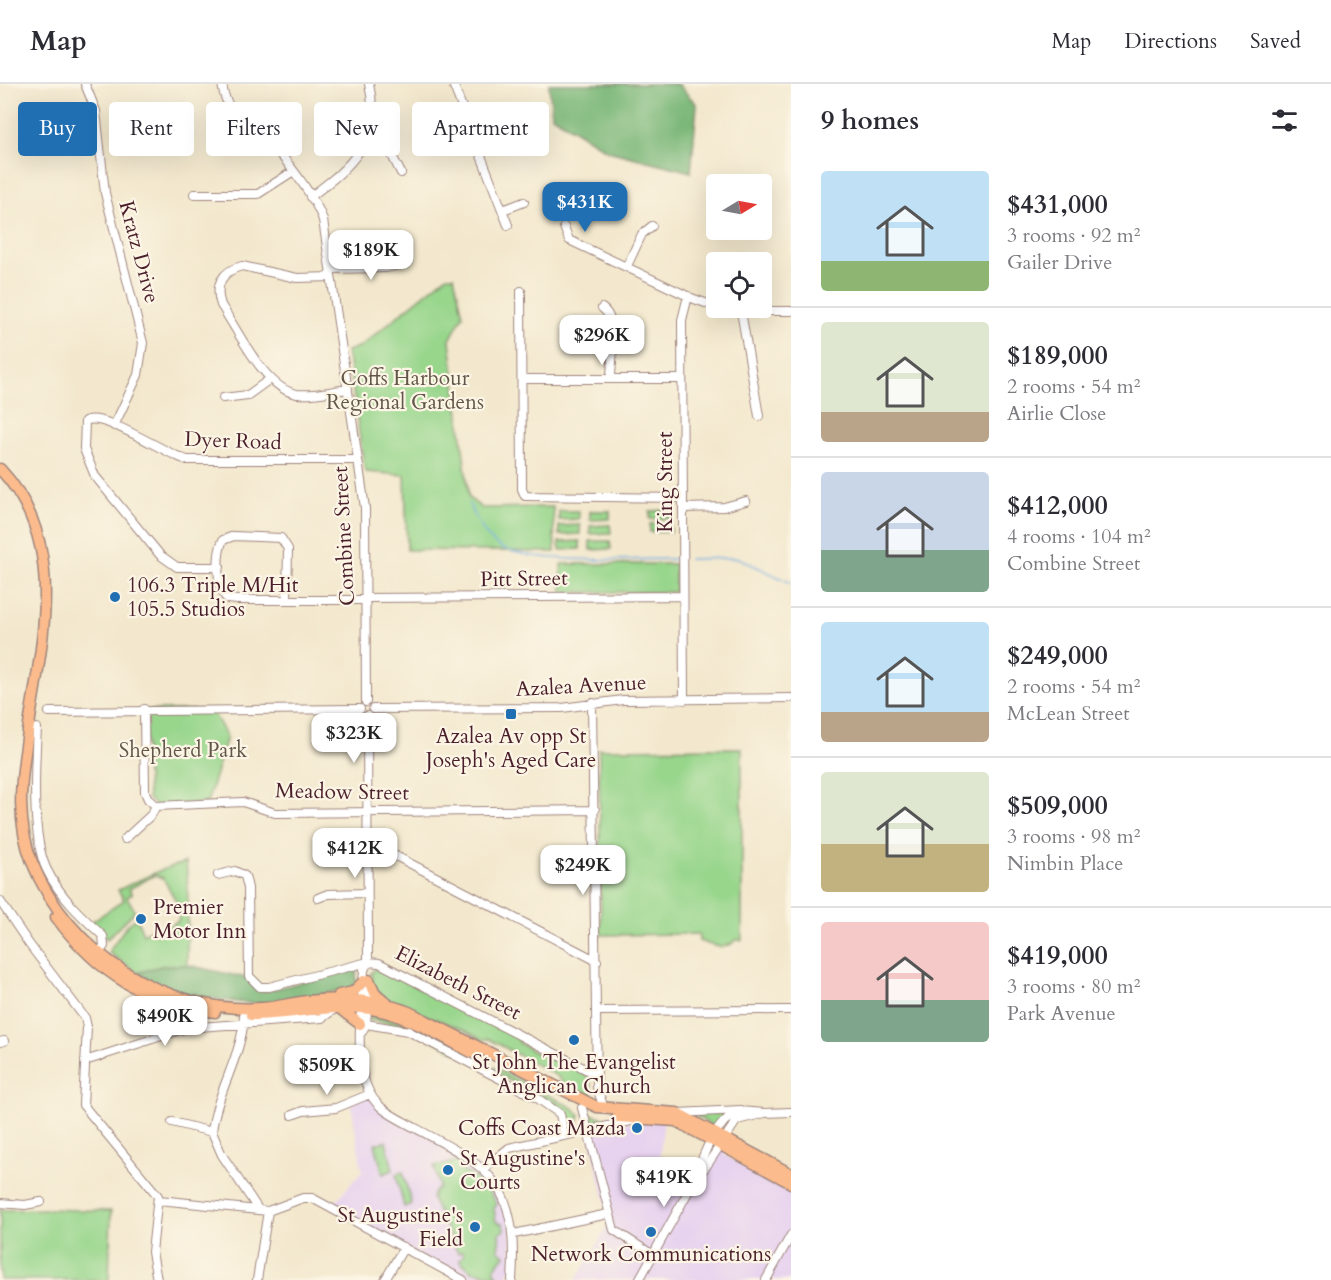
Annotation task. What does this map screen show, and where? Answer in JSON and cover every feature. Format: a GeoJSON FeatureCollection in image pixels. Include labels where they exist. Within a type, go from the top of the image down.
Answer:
{"type":"FeatureCollection","features":[{"type":"Feature","properties":{"kind":"highway"},"geometry":{"type":"LineString","coordinates":[[0,469],[16,489],[36,525],[46,579],[20,784],[22,831],[30,856],[46,891],[96,957],[169,994],[210,1005],[253,1008],[307,1001],[390,1005]]}},
{"type":"Feature","properties":{"kind":"highway"},"geometry":{"type":"LineString","coordinates":[[0,479],[27,523],[40,577],[14,780],[15,829],[22,857],[40,894],[74,941],[131,986],[158,1000],[243,1019],[338,1010],[364,1004],[404,1018],[584,1105],[615,1117],[676,1121],[718,1138],[791,1174]]}},
{"type":"Feature","properties":{"kind":"highway"},"geometry":{"type":"LineString","coordinates":[[307,1001],[311,998],[351,993],[366,980],[375,993],[390,1005],[423,1018],[584,1105],[604,1109],[661,1110],[677,1113],[791,1183]]}},
{"type":"Feature","properties":{"kind":"highway"},"geometry":{"type":"LineString","coordinates":[[338,1010],[352,1015],[363,1027]]}},
{"type":"Feature","properties":{"kind":"street","name":"Kratz Drive"},"geometry":{"type":"LineString","coordinates":[[85,84],[96,111],[105,193],[143,343],[138,375],[114,426]]}},
{"type":"Feature","properties":{"kind":"street","name":"Combine Street"},"geometry":{"type":"LineString","coordinates":[[222,84],[226,101],[234,115],[273,146],[322,217],[365,520],[366,702]]}},
{"type":"Feature","properties":{"kind":"street"},"geometry":{"type":"LineString","coordinates":[[369,84],[371,102]]}},
{"type":"Feature","properties":{"kind":"street"},"geometry":{"type":"LineString","coordinates":[[453,84],[508,225]]}},
{"type":"Feature","properties":{"kind":"street"},"geometry":{"type":"LineString","coordinates":[[310,197],[347,168],[357,156]]}},
{"type":"Feature","properties":{"kind":"street"},"geometry":{"type":"LineString","coordinates":[[392,156],[401,173]]}},
{"type":"Feature","properties":{"kind":"street"},"geometry":{"type":"LineString","coordinates":[[194,194],[258,194],[292,172]]}},
{"type":"Feature","properties":{"kind":"street"},"geometry":{"type":"LineString","coordinates":[[503,210],[524,202]]}},
{"type":"Feature","properties":{"kind":"street"},"geometry":{"type":"LineString","coordinates":[[627,266],[642,234],[652,226]]}},
{"type":"Feature","properties":{"kind":"street"},"geometry":{"type":"LineString","coordinates":[[564,227],[569,240],[706,303]]}},
{"type":"Feature","properties":{"kind":"street"},"geometry":{"type":"LineString","coordinates":[[348,389],[297,394],[283,389],[270,379],[221,304],[217,291],[222,277],[234,268],[242,266],[297,278],[386,268],[407,263]]}},
{"type":"Feature","properties":{"kind":"street"},"geometry":{"type":"LineString","coordinates":[[521,291],[522,489],[525,496],[683,498]]}},
{"type":"Feature","properties":{"kind":"street","name":"King Street"},"geometry":{"type":"LineString","coordinates":[[684,700],[682,320],[688,296]]}},
{"type":"Feature","properties":{"kind":"street"},"geometry":{"type":"LineString","coordinates":[[602,308],[609,315],[611,327],[611,379]]}},
{"type":"Feature","properties":{"kind":"street"},"geometry":{"type":"LineString","coordinates":[[772,311],[791,311]]}},
{"type":"Feature","properties":{"kind":"street"},"geometry":{"type":"LineString","coordinates":[[742,318],[759,416]]}},
{"type":"Feature","properties":{"kind":"street"},"geometry":{"type":"LineString","coordinates":[[223,398],[248,395],[270,379]]}},
{"type":"Feature","properties":{"kind":"street"},"geometry":{"type":"LineString","coordinates":[[522,380],[682,379]]}},
{"type":"Feature","properties":{"kind":"street","name":"Dyer Road"},"geometry":{"type":"LineString","coordinates":[[220,567],[183,568],[168,563],[102,486],[87,458],[84,424],[91,418],[114,426],[174,457],[187,460],[358,460]]}},
{"type":"Feature","properties":{"kind":"street"},"geometry":{"type":"LineString","coordinates":[[683,508],[724,507],[746,501]]}},
{"type":"Feature","properties":{"kind":"street"},"geometry":{"type":"LineString","coordinates":[[220,567],[220,547],[226,538],[281,538],[288,549],[287,600]]}},
{"type":"Feature","properties":{"kind":"street","name":"Pitt Street"},"geometry":{"type":"LineString","coordinates":[[220,567],[220,589],[228,599],[683,596]]}},
{"type":"Feature","properties":{"kind":"street","name":"Azalea Avenue"},"geometry":{"type":"LineString","coordinates":[[373,709],[562,708],[623,700],[791,698]]}},
{"type":"Feature","properties":{"kind":"street"},"geometry":{"type":"LineString","coordinates":[[360,709],[366,702],[373,709],[367,716],[368,962],[362,1072],[370,1094],[387,1113],[462,1153],[483,1169],[503,1198],[514,1234],[512,1280]]}},
{"type":"Feature","properties":{"kind":"street"},"geometry":{"type":"LineString","coordinates":[[592,703],[597,1087],[604,1109]]}},
{"type":"Feature","properties":{"kind":"street"},"geometry":{"type":"LineString","coordinates":[[49,712],[360,709],[367,716]]}},
{"type":"Feature","properties":{"kind":"street"},"geometry":{"type":"LineString","coordinates":[[125,839],[156,806],[148,799],[145,792],[144,710]]}},
{"type":"Feature","properties":{"kind":"street"},"geometry":{"type":"LineString","coordinates":[[37,728],[35,764],[40,854],[46,869],[61,892],[85,921],[103,936],[104,946],[96,957]]}},
{"type":"Feature","properties":{"kind":"street","name":"Meadow Street"},"geometry":{"type":"LineString","coordinates":[[156,806],[243,802],[275,813],[595,810]]}},
{"type":"Feature","properties":{"kind":"street"},"geometry":{"type":"LineString","coordinates":[[367,841],[597,961]]}},
{"type":"Feature","properties":{"kind":"street","name":"Elizabeth Street"},"geometry":{"type":"LineString","coordinates":[[218,875],[236,871],[245,876],[248,888],[249,976],[260,987],[270,987],[368,962],[385,965],[597,1075]]}},
{"type":"Feature","properties":{"kind":"street"},"geometry":{"type":"LineString","coordinates":[[318,898],[328,894],[367,893]]}},
{"type":"Feature","properties":{"kind":"street"},"geometry":{"type":"LineString","coordinates":[[0,901],[29,945],[85,1018],[87,1027],[83,1105],[154,1189],[159,1200],[152,1252],[157,1280]]}},
{"type":"Feature","properties":{"kind":"street"},"geometry":{"type":"LineString","coordinates":[[597,1011],[791,1010]]}},
{"type":"Feature","properties":{"kind":"street"},"geometry":{"type":"LineString","coordinates":[[85,1061],[177,1030],[243,1019],[243,1035],[232,1058],[212,1132],[222,1155],[258,1209]]}},
{"type":"Feature","properties":{"kind":"street"},"geometry":{"type":"LineString","coordinates":[[363,1027],[398,1027],[408,1031],[537,1098],[560,1114],[564,1135]]}},
{"type":"Feature","properties":{"kind":"street"},"geometry":{"type":"LineString","coordinates":[[597,1087],[584,1105],[608,1214],[614,1230],[653,1255]]}},
{"type":"Feature","properties":{"kind":"street"},"geometry":{"type":"LineString","coordinates":[[292,1115],[303,1111],[336,1108],[370,1094]]}},
{"type":"Feature","properties":{"kind":"street"},"geometry":{"type":"LineString","coordinates":[[677,1113],[745,1110],[791,1113]]}},
{"type":"Feature","properties":{"kind":"street"},"geometry":{"type":"LineString","coordinates":[[639,1280],[730,1116],[745,1110]]}},
{"type":"Feature","properties":{"kind":"street"},"geometry":{"type":"LineString","coordinates":[[718,1138],[737,1120],[765,1113]]}},
{"type":"Feature","properties":{"kind":"street"},"geometry":{"type":"LineString","coordinates":[[483,1169],[508,1148],[564,1135],[589,1132],[644,1118]]}},
{"type":"Feature","properties":{"kind":"street"},"geometry":{"type":"LineString","coordinates":[[172,1122],[212,1132]]}},
{"type":"Feature","properties":{"kind":"street"},"geometry":{"type":"LineString","coordinates":[[159,1200],[268,1211],[303,1198],[312,1198],[463,1280]]}},
{"type":"Feature","properties":{"kind":"street"},"geometry":{"type":"LineString","coordinates":[[0,1203],[25,1205],[41,1202]]}},
{"type":"Feature","properties":{"kind":"street"},"geometry":{"type":"LineString","coordinates":[[257,1280],[268,1211]]}},
{"type":"Feature","properties":{"kind":"street"},"geometry":{"type":"LineString","coordinates":[[514,1234],[608,1214]]}},
{"type":"Feature","properties":{"kind":"street"},"geometry":{"type":"LineString","coordinates":[[766,1280],[791,1235]]}},
{"type":"Feature","properties":{"kind":"street"},"geometry":{"type":"LineString","coordinates":[[386,1280],[404,1247]]}},
{"type":"Feature","properties":{"kind":"street"},"geometry":{"type":"LineString","coordinates":[[505,1280],[513,1266]]}},
{"type":"Feature","properties":{"kind":"shaded area"},"geometry":{"type":"Polygon","coordinates":[[[370,1094],[375,1102],[483,1169],[509,1210],[513,1266],[504,1280],[463,1280],[331,1207],[362,1171],[351,1103],[370,1094]]]}},
{"type":"Feature","properties":{"kind":"shaded area"},"geometry":{"type":"Polygon","coordinates":[[[644,1118],[664,1119],[658,1171],[690,1188],[713,1140],[726,1148],[724,1155],[791,1193],[791,1280],[576,1280],[610,1222],[589,1132],[644,1118]]]}},
{"type":"Feature","properties":{"kind":"green space"},"geometry":{"type":"Polygon","coordinates":[[[549,84],[678,84],[697,105],[691,172],[608,151],[552,116],[549,84]]]}},
{"type":"Feature","properties":{"kind":"green space","name":"Coffs Harbour Regional Gardens"},"geometry":{"type":"Polygon","coordinates":[[[447,276],[454,276],[463,315],[450,340],[469,498],[482,508],[553,507],[555,552],[407,550],[405,475],[365,472],[347,351],[361,346],[447,276]]]}},
{"type":"Feature","properties":{"kind":"green space"},"geometry":{"type":"Polygon","coordinates":[[[671,510],[671,518],[650,519],[650,511],[671,510]]]}},
{"type":"Feature","properties":{"kind":"green space"},"geometry":{"type":"Polygon","coordinates":[[[559,511],[579,511],[579,519],[559,520],[559,511]]]}},
{"type":"Feature","properties":{"kind":"green space"},"geometry":{"type":"Polygon","coordinates":[[[590,511],[610,511],[610,519],[590,520],[590,511]]]}},
{"type":"Feature","properties":{"kind":"green space"},"geometry":{"type":"Polygon","coordinates":[[[670,523],[671,532],[650,532],[650,524],[670,523]]]}},
{"type":"Feature","properties":{"kind":"green space"},"geometry":{"type":"Polygon","coordinates":[[[580,525],[580,534],[559,535],[559,526],[580,525]]]}},
{"type":"Feature","properties":{"kind":"green space"},"geometry":{"type":"Polygon","coordinates":[[[610,525],[611,533],[590,534],[590,526],[610,525]]]}},
{"type":"Feature","properties":{"kind":"green space"},"geometry":{"type":"Polygon","coordinates":[[[580,541],[580,549],[560,550],[559,542],[580,541]]]}},
{"type":"Feature","properties":{"kind":"green space"},"geometry":{"type":"Polygon","coordinates":[[[590,541],[610,541],[611,549],[590,550],[590,541]]]}},
{"type":"Feature","properties":{"kind":"green space"},"geometry":{"type":"Polygon","coordinates":[[[561,564],[675,564],[675,592],[562,592],[561,564]]]}},
{"type":"Feature","properties":{"kind":"green space","name":"Shepherd Park"},"geometry":{"type":"Polygon","coordinates":[[[144,710],[212,710],[227,737],[207,803],[156,806],[148,799],[144,710]]]}},
{"type":"Feature","properties":{"kind":"green space"},"geometry":{"type":"Polygon","coordinates":[[[742,748],[742,940],[736,940],[723,947],[699,941],[699,934],[601,935],[599,749],[742,748]]]}},
{"type":"Feature","properties":{"kind":"green space"},"geometry":{"type":"Polygon","coordinates":[[[186,862],[187,965],[161,966],[138,973],[109,953],[127,925],[137,918],[143,934],[152,929],[156,934],[178,921],[181,910],[163,878],[155,875],[129,889],[132,894],[127,897],[135,911],[107,939],[90,923],[124,900],[118,890],[161,870],[186,862]]]}},
{"type":"Feature","properties":{"kind":"green space"},"geometry":{"type":"Polygon","coordinates":[[[187,965],[247,978],[258,989],[267,991],[357,968],[356,982],[350,989],[265,1004],[174,993],[138,973],[161,966],[187,965]]]}},
{"type":"Feature","properties":{"kind":"green space"},"geometry":{"type":"Polygon","coordinates":[[[375,969],[383,969],[519,1039],[519,1043],[538,1054],[541,1050],[567,1069],[569,1065],[579,1070],[589,1079],[591,1094],[586,1098],[568,1089],[557,1076],[489,1039],[482,1040],[466,1031],[386,1000],[373,985],[371,973],[375,969]]]}},
{"type":"Feature","properties":{"kind":"green space"},"geometry":{"type":"Polygon","coordinates":[[[371,1014],[410,1024],[573,1108],[580,1115],[577,1126],[568,1127],[562,1110],[551,1102],[406,1026],[369,1020],[371,1014]]]}},
{"type":"Feature","properties":{"kind":"green space"},"geometry":{"type":"Polygon","coordinates":[[[731,1112],[715,1128],[693,1114],[731,1112]]]}},
{"type":"Feature","properties":{"kind":"green space"},"geometry":{"type":"Polygon","coordinates":[[[585,1113],[617,1121],[591,1127],[585,1113]]]}},
{"type":"Feature","properties":{"kind":"green space"},"geometry":{"type":"Polygon","coordinates":[[[386,1141],[393,1170],[383,1174],[375,1144],[386,1141]]]}},
{"type":"Feature","properties":{"kind":"green space","name":"St Augustine's Field"},"geometry":{"type":"Polygon","coordinates":[[[460,1161],[463,1172],[483,1185],[497,1205],[494,1208],[496,1222],[503,1224],[504,1231],[500,1233],[498,1250],[505,1255],[494,1269],[498,1276],[472,1271],[459,1260],[464,1255],[462,1251],[458,1253],[432,1199],[434,1192],[440,1187],[434,1166],[460,1161]]]}},
{"type":"Feature","properties":{"kind":"green space"},"geometry":{"type":"Polygon","coordinates":[[[403,1172],[411,1202],[410,1205],[404,1207],[396,1174],[403,1172]]]}},
{"type":"Feature","properties":{"kind":"green space"},"geometry":{"type":"Polygon","coordinates":[[[0,1210],[111,1211],[109,1280],[0,1280],[0,1210]]]}},
{"type":"Feature","properties":{"kind":"waterway"},"geometry":{"type":"LineString","coordinates":[[469,504],[488,537],[497,545],[511,551],[555,558],[675,559]]}},
{"type":"Feature","properties":{"kind":"waterway"},"geometry":{"type":"LineString","coordinates":[[689,559],[738,558],[791,583]]}},
{"type":"Feature","properties":{"kind":"place","name":"106.3 Triple M/Hit 105.5 Studios"},"geometry":{"type":"Point","coordinates":[115,597]}},
{"type":"Feature","properties":{"kind":"place","name":"Azalea Av opp St Joseph's Aged Care"},"geometry":{"type":"Point","coordinates":[511,714]}},
{"type":"Feature","properties":{"kind":"place","name":"Premier Motor Inn"},"geometry":{"type":"Point","coordinates":[141,919]}},
{"type":"Feature","properties":{"kind":"place","name":"St John The Evangelist Anglican Church"},"geometry":{"type":"Point","coordinates":[574,1040]}},
{"type":"Feature","properties":{"kind":"place","name":"Coffs Coast Mazda"},"geometry":{"type":"Point","coordinates":[637,1128]}},
{"type":"Feature","properties":{"kind":"place","name":"St Augustine's Courts"},"geometry":{"type":"Point","coordinates":[448,1170]}},
{"type":"Feature","properties":{"kind":"place","name":"St Augustine's Field"},"geometry":{"type":"Point","coordinates":[475,1227]}},
{"type":"Feature","properties":{"kind":"place","name":"Network Communications"},"geometry":{"type":"Point","coordinates":[651,1232]}}]}
